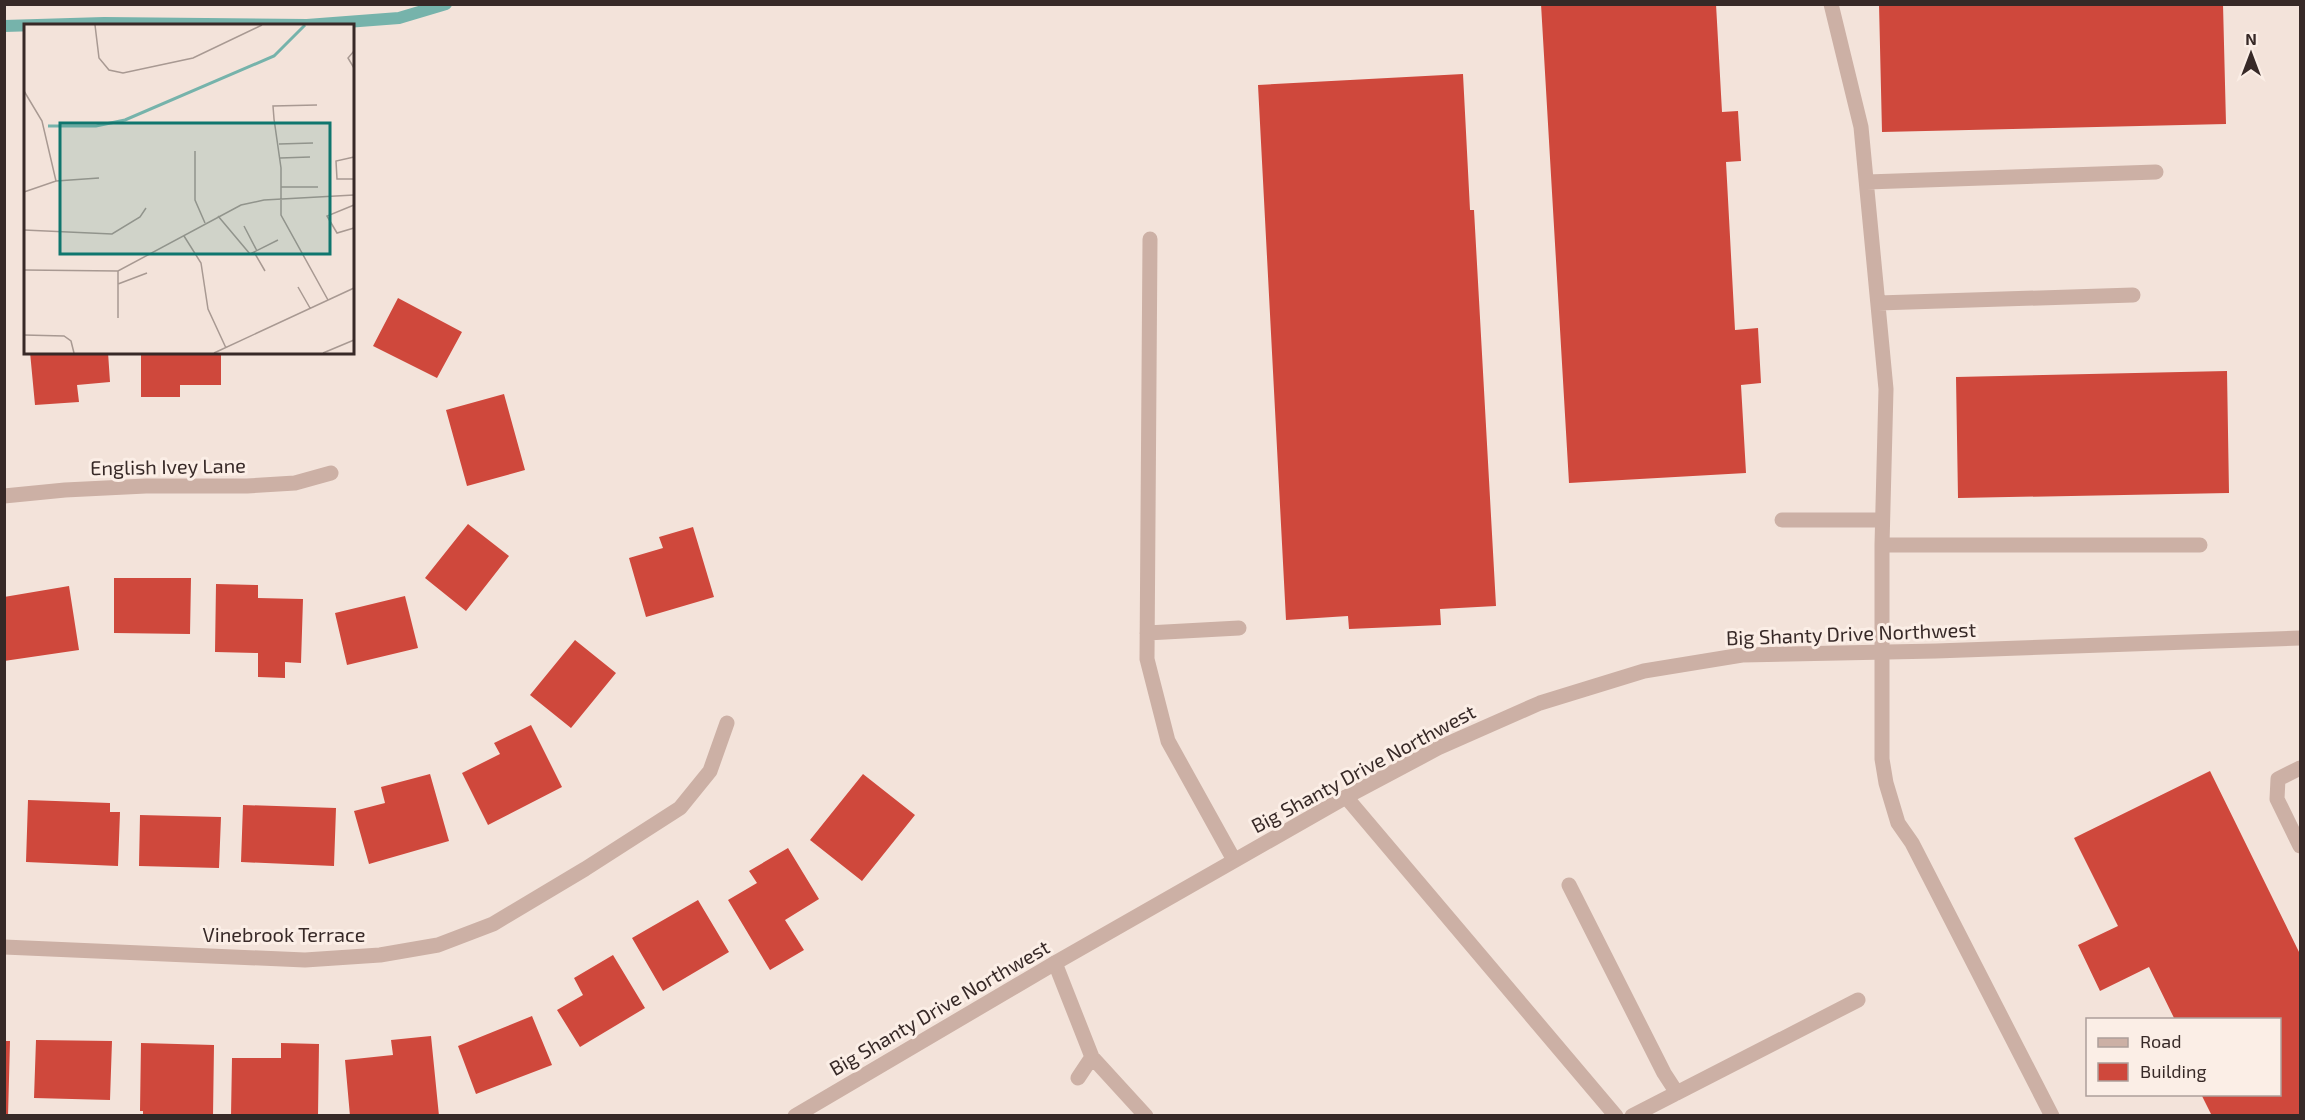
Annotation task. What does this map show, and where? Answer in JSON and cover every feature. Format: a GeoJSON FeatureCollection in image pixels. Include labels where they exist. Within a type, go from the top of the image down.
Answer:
{"type":"FeatureCollection","features":[{"type":"Feature","properties":{"kind":"street"},"geometry":{"type":"LineString","coordinates":[[1831,4],[1861,127],[1886,389],[1881,651],[1882,759],[1886,783],[1898,823],[1912,843],[2052,1116]]}},
{"type":"Feature","properties":{"kind":"street"},"geometry":{"type":"LineString","coordinates":[[1867,182],[2156,172]]}},
{"type":"Feature","properties":{"kind":"street"},"geometry":{"type":"LineString","coordinates":[[1150,239],[1147,659],[1168,741],[1234,860]]}},
{"type":"Feature","properties":{"kind":"street"},"geometry":{"type":"LineString","coordinates":[[1878,303],[2133,295]]}},
{"type":"Feature","properties":{"kind":"street","name":"English Ivey Lane"},"geometry":{"type":"LineString","coordinates":[[4,496],[146,486],[285,484],[331,473]]}},
{"type":"Feature","properties":{"kind":"street"},"geometry":{"type":"LineString","coordinates":[[1782,520],[1882,520]]}},
{"type":"Feature","properties":{"kind":"street"},"geometry":{"type":"LineString","coordinates":[[1882,545],[2200,545]]}},
{"type":"Feature","properties":{"kind":"street"},"geometry":{"type":"LineString","coordinates":[[1147,633],[1239,628]]}},
{"type":"Feature","properties":{"kind":"street","name":"Big Shanty Drive Northwest"},"geometry":{"type":"LineString","coordinates":[[795,1116],[1055,963],[1346,797],[1438,748],[1540,703],[1644,671],[1742,655],[2301,638]]}},
{"type":"Feature","properties":{"kind":"street","name":"Vinebrook Terrace"},"geometry":{"type":"LineString","coordinates":[[4,947],[304,960],[380,955],[438,945],[493,924],[680,808],[710,771],[727,723]]}},
{"type":"Feature","properties":{"kind":"street"},"geometry":{"type":"LineString","coordinates":[[2301,768],[2278,779],[2277,799],[2301,846]]}},
{"type":"Feature","properties":{"kind":"street"},"geometry":{"type":"LineString","coordinates":[[1346,797],[1617,1116]]}},
{"type":"Feature","properties":{"kind":"street"},"geometry":{"type":"LineString","coordinates":[[1569,885],[1664,1073],[1677,1093]]}},
{"type":"Feature","properties":{"kind":"street"},"geometry":{"type":"LineString","coordinates":[[1055,963],[1092,1057],[1146,1116]]}},
{"type":"Feature","properties":{"kind":"street"},"geometry":{"type":"LineString","coordinates":[[1632,1116],[1656,1110],[1677,1093],[1858,1000]]}},
{"type":"Feature","properties":{"kind":"street"},"geometry":{"type":"LineString","coordinates":[[1078,1078],[1092,1057]]}},
{"type":"Feature","properties":{"kind":"building"},"geometry":{"type":"Polygon","coordinates":[[[1541,4],[1716,4],[1722,112],[1738,111],[1741,161],[1726,162],[1735,330],[1758,328],[1761,383],[1741,385],[1746,473],[1569,483],[1541,4]]]}},
{"type":"Feature","properties":{"kind":"building"},"geometry":{"type":"Polygon","coordinates":[[[1879,4],[2223,4],[2226,124],[1882,132],[1879,4]]]}},
{"type":"Feature","properties":{"kind":"building"},"geometry":{"type":"Polygon","coordinates":[[[1463,74],[1470,210],[1474,210],[1496,606],[1440,609],[1441,625],[1349,629],[1348,616],[1286,620],[1258,85],[1463,74]]]}},
{"type":"Feature","properties":{"kind":"building"},"geometry":{"type":"Polygon","coordinates":[[[398,298],[462,332],[437,378],[373,346],[398,298]]]}},
{"type":"Feature","properties":{"kind":"building"},"geometry":{"type":"Polygon","coordinates":[[[30,354],[108,354],[110,382],[77,385],[79,402],[35,405],[30,354]]]}},
{"type":"Feature","properties":{"kind":"building"},"geometry":{"type":"Polygon","coordinates":[[[141,354],[221,354],[221,385],[180,385],[180,397],[141,397],[141,354]]]}},
{"type":"Feature","properties":{"kind":"building"},"geometry":{"type":"Polygon","coordinates":[[[2227,371],[2229,493],[1958,498],[1956,377],[2227,371]]]}},
{"type":"Feature","properties":{"kind":"building"},"geometry":{"type":"Polygon","coordinates":[[[504,394],[525,470],[467,486],[446,410],[504,394]]]}},
{"type":"Feature","properties":{"kind":"building"},"geometry":{"type":"Polygon","coordinates":[[[468,524],[509,556],[466,611],[425,578],[468,524]]]}},
{"type":"Feature","properties":{"kind":"building"},"geometry":{"type":"Polygon","coordinates":[[[693,527],[714,597],[646,617],[629,558],[663,548],[659,537],[693,527]]]}},
{"type":"Feature","properties":{"kind":"building"},"geometry":{"type":"Polygon","coordinates":[[[114,578],[191,578],[190,634],[114,633],[114,578]]]}},
{"type":"Feature","properties":{"kind":"building"},"geometry":{"type":"Polygon","coordinates":[[[216,584],[258,585],[258,598],[303,599],[301,663],[285,662],[285,678],[258,677],[258,653],[215,652],[216,584]]]}},
{"type":"Feature","properties":{"kind":"building"},"geometry":{"type":"Polygon","coordinates":[[[69,586],[79,650],[4,661],[4,597],[69,586]]]}},
{"type":"Feature","properties":{"kind":"building"},"geometry":{"type":"Polygon","coordinates":[[[405,596],[418,648],[347,665],[335,613],[405,596]]]}},
{"type":"Feature","properties":{"kind":"building"},"geometry":{"type":"Polygon","coordinates":[[[575,640],[616,673],[571,728],[530,695],[575,640]]]}},
{"type":"Feature","properties":{"kind":"building"},"geometry":{"type":"Polygon","coordinates":[[[531,725],[562,787],[488,825],[462,773],[500,754],[494,743],[531,725]]]}},
{"type":"Feature","properties":{"kind":"building"},"geometry":{"type":"Polygon","coordinates":[[[2210,771],[2300,954],[2300,1116],[2212,1116],[2202,1096],[2281,1096],[2281,1018],[2174,1018],[2149,967],[2100,991],[2078,945],[2118,926],[2074,838],[2210,771]]]}},
{"type":"Feature","properties":{"kind":"building"},"geometry":{"type":"Polygon","coordinates":[[[430,774],[449,841],[369,864],[354,811],[385,803],[381,787],[430,774]]]}},
{"type":"Feature","properties":{"kind":"building"},"geometry":{"type":"Polygon","coordinates":[[[863,774],[915,815],[862,881],[810,840],[863,774]]]}},
{"type":"Feature","properties":{"kind":"building"},"geometry":{"type":"Polygon","coordinates":[[[28,800],[110,803],[110,812],[120,812],[118,866],[26,862],[28,800]]]}},
{"type":"Feature","properties":{"kind":"building"},"geometry":{"type":"Polygon","coordinates":[[[243,805],[336,808],[334,866],[241,862],[243,805]]]}},
{"type":"Feature","properties":{"kind":"building"},"geometry":{"type":"Polygon","coordinates":[[[140,815],[221,817],[219,868],[139,866],[140,815]]]}},
{"type":"Feature","properties":{"kind":"building"},"geometry":{"type":"Polygon","coordinates":[[[788,848],[819,899],[785,920],[804,950],[770,970],[728,900],[757,883],[749,871],[788,848]]]}},
{"type":"Feature","properties":{"kind":"building"},"geometry":{"type":"Polygon","coordinates":[[[698,900],[729,952],[663,991],[632,938],[698,900]]]}},
{"type":"Feature","properties":{"kind":"building"},"geometry":{"type":"Polygon","coordinates":[[[613,955],[645,1008],[580,1047],[557,1010],[583,995],[574,978],[613,955]]]}},
{"type":"Feature","properties":{"kind":"building"},"geometry":{"type":"Polygon","coordinates":[[[532,1016],[552,1065],[476,1094],[458,1046],[532,1016]]]}},
{"type":"Feature","properties":{"kind":"building"},"geometry":{"type":"Polygon","coordinates":[[[431,1036],[439,1116],[350,1116],[345,1060],[393,1055],[391,1040],[431,1036]]]}},
{"type":"Feature","properties":{"kind":"building"},"geometry":{"type":"Polygon","coordinates":[[[36,1040],[112,1041],[110,1100],[34,1098],[36,1040]]]}},
{"type":"Feature","properties":{"kind":"building"},"geometry":{"type":"Polygon","coordinates":[[[4,1041],[10,1041],[8,1116],[4,1116],[4,1041]]]}},
{"type":"Feature","properties":{"kind":"building"},"geometry":{"type":"Polygon","coordinates":[[[141,1043],[214,1045],[213,1116],[143,1116],[143,1111],[140,1111],[141,1043]]]}},
{"type":"Feature","properties":{"kind":"building"},"geometry":{"type":"Polygon","coordinates":[[[281,1043],[319,1044],[318,1116],[231,1116],[232,1058],[281,1058],[281,1043]]]}},
{"type":"Feature","properties":{"kind":"waterway"},"geometry":{"type":"LineString","coordinates":[[320,24],[399,18],[446,4]]}},
{"type":"Feature","properties":{"kind":"waterway"},"geometry":{"type":"LineString","coordinates":[[71,24],[206,24]]}},
{"type":"Feature","properties":{"kind":"waterway"},"geometry":{"type":"LineString","coordinates":[[4,26],[24,25]]}}]}
